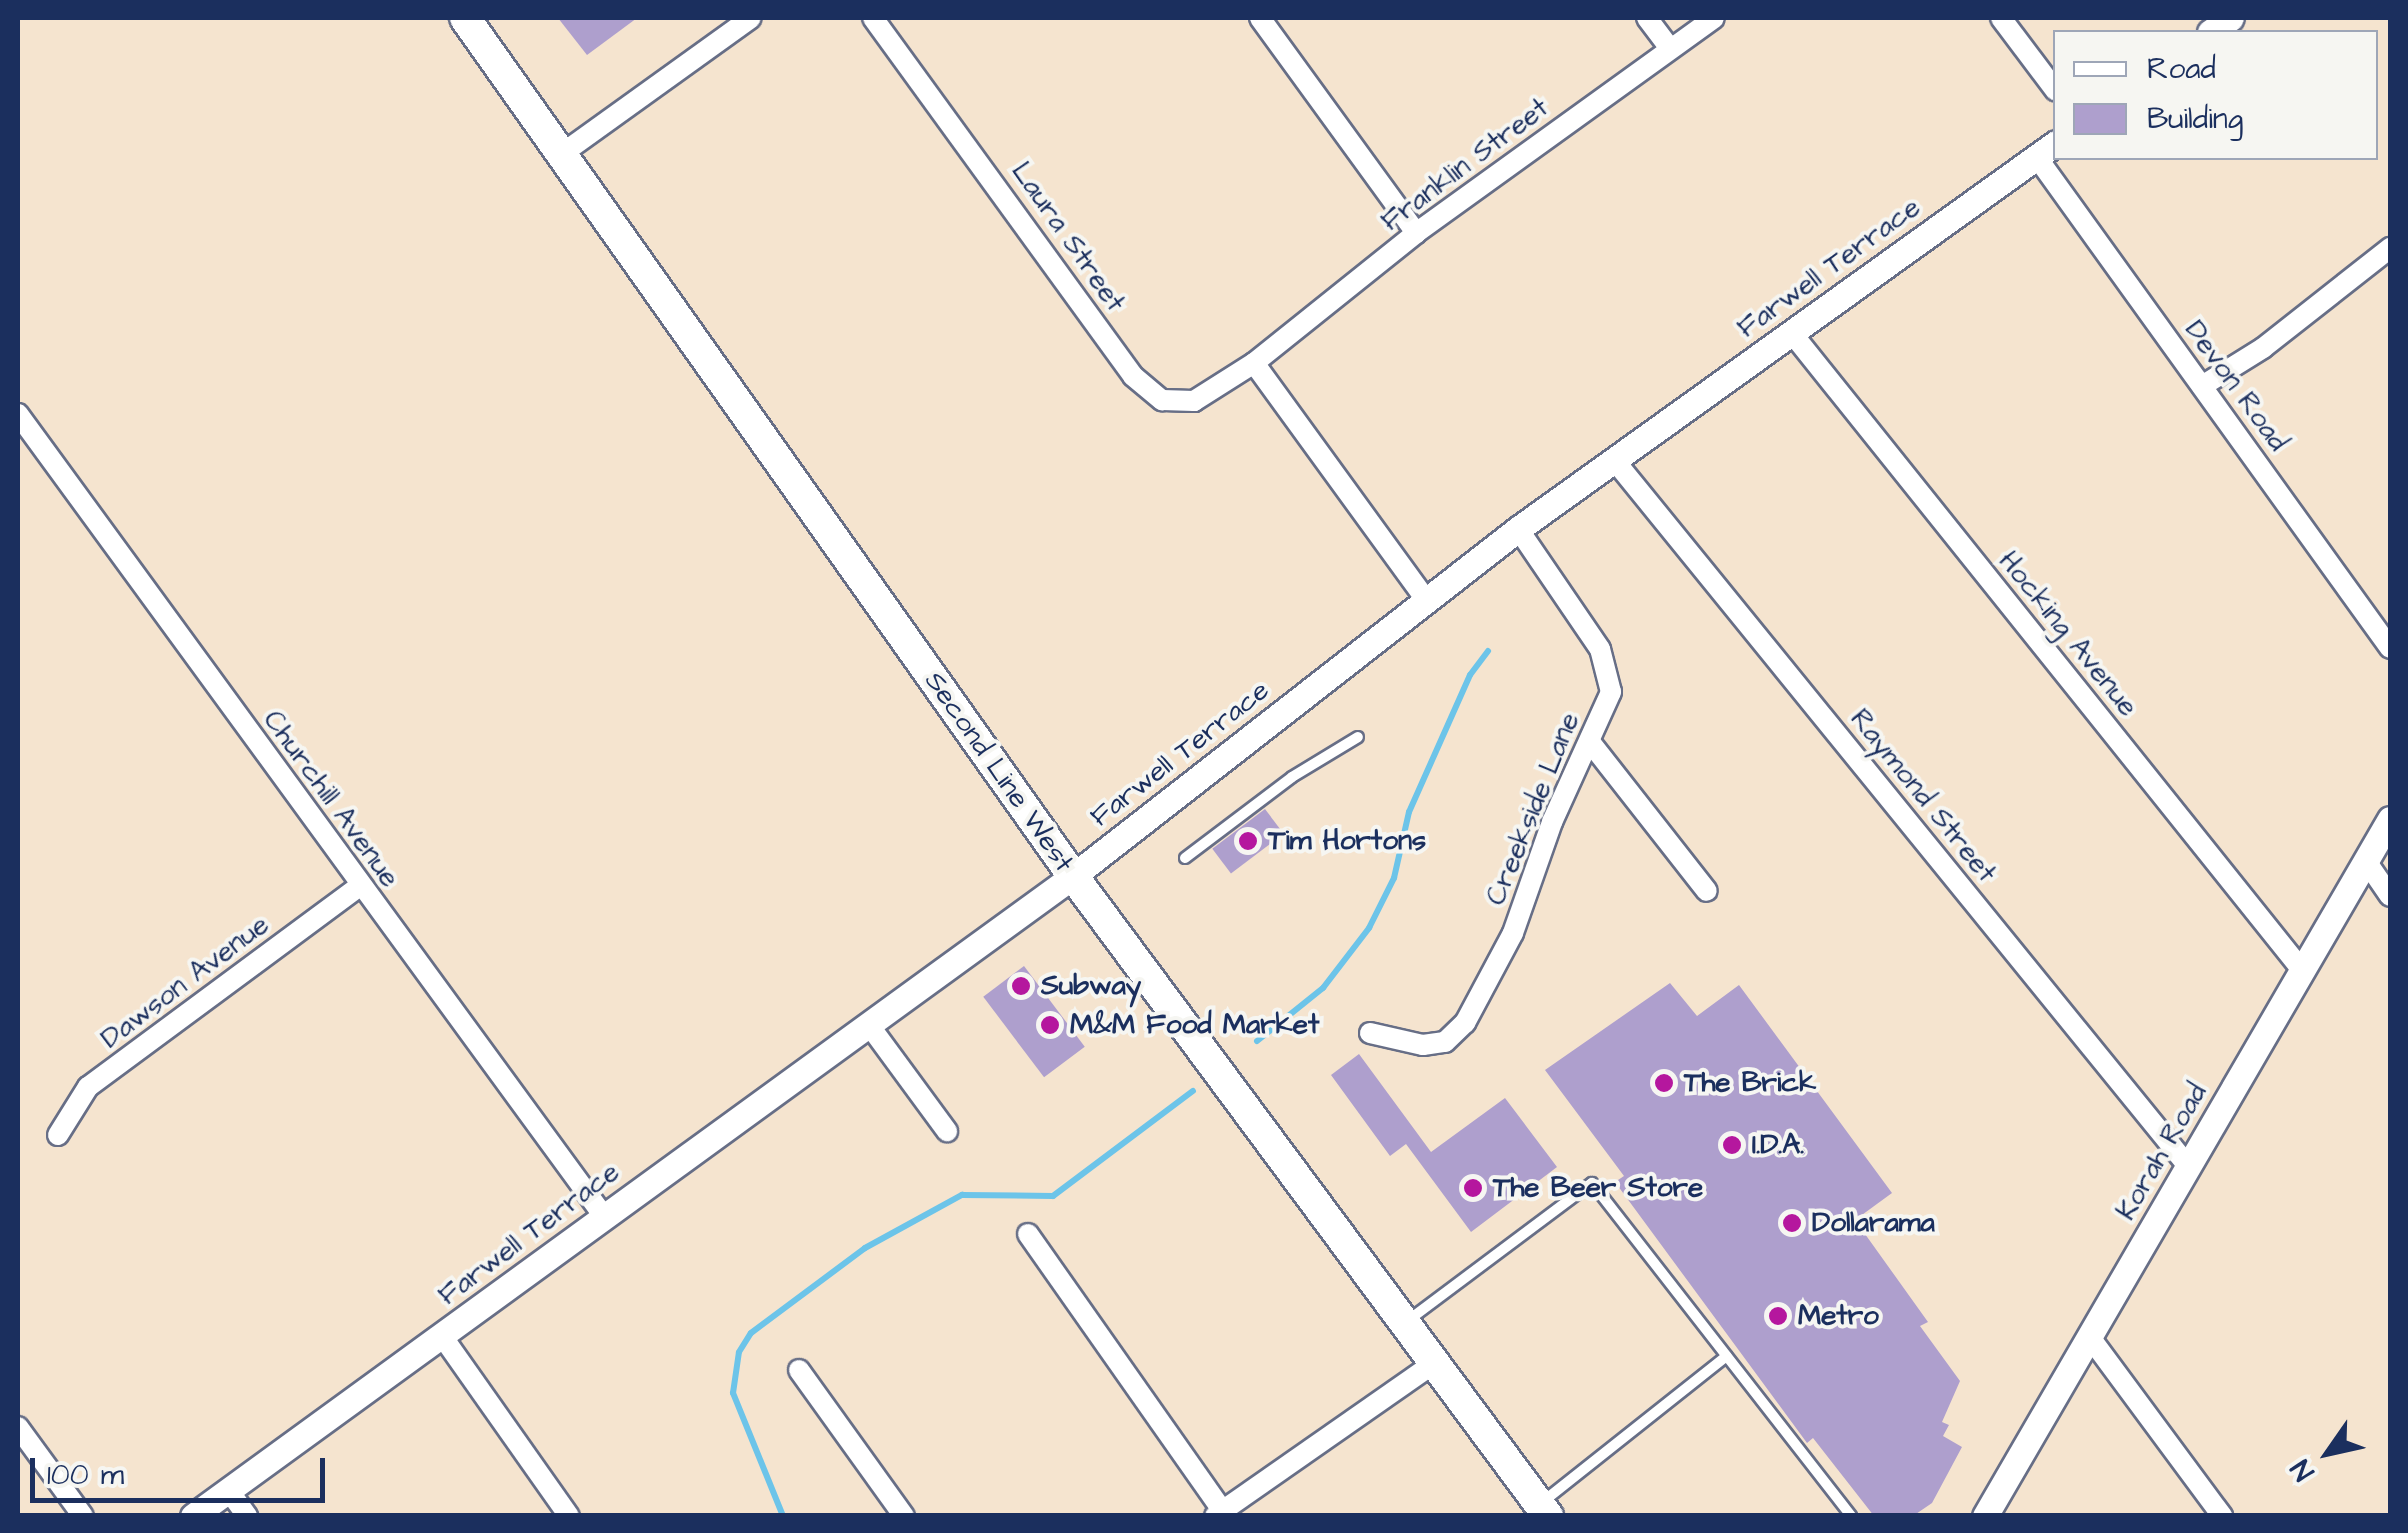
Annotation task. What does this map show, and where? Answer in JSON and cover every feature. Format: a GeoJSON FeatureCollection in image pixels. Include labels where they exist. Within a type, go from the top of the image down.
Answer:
{"type":"FeatureCollection","features":[{"type":"Feature","properties":{"kind":"main road","name":"Second Line West"},"geometry":{"type":"LineString","coordinates":[[465,18],[1073,876],[1544,1510]]}},
{"type":"Feature","properties":{"kind":"street"},"geometry":{"type":"LineString","coordinates":[[563,153],[751,18]]}},
{"type":"Feature","properties":{"kind":"street","name":"Laura Street"},"geometry":{"type":"LineString","coordinates":[[873,18],[1133,376],[1162,400],[1194,401],[1254,364]]}},
{"type":"Feature","properties":{"kind":"street"},"geometry":{"type":"LineString","coordinates":[[1260,18],[1416,233]]}},
{"type":"Feature","properties":{"kind":"street"},"geometry":{"type":"LineString","coordinates":[[1647,18],[1670,48]]}},
{"type":"Feature","properties":{"kind":"street","name":"Franklin Street"},"geometry":{"type":"LineString","coordinates":[[1254,364],[1416,233],[1714,18]]}},
{"type":"Feature","properties":{"kind":"street"},"geometry":{"type":"LineString","coordinates":[[2001,18],[2053,87]]}},
{"type":"Feature","properties":{"kind":"street","name":"Farwell Terrace"},"geometry":{"type":"LineString","coordinates":[[193,1516],[1073,876],[1518,529],[2046,150]]}},
{"type":"Feature","properties":{"kind":"street","name":"Devon Road"},"geometry":{"type":"LineString","coordinates":[[2046,150],[2202,386],[2390,648]]}},
{"type":"Feature","properties":{"kind":"street"},"geometry":{"type":"LineString","coordinates":[[2202,386],[2263,348],[2390,248]]}},
{"type":"Feature","properties":{"kind":"street","name":"Hocking Avenue"},"geometry":{"type":"LineString","coordinates":[[1791,332],[2302,970]]}},
{"type":"Feature","properties":{"kind":"street"},"geometry":{"type":"LineString","coordinates":[[1254,364],[1425,598]]}},
{"type":"Feature","properties":{"kind":"street","name":"Churchill Avenue"},"geometry":{"type":"LineString","coordinates":[[18,414],[603,1215]]}},
{"type":"Feature","properties":{"kind":"street","name":"Raymond Street"},"geometry":{"type":"LineString","coordinates":[[1615,461],[2188,1166]]}},
{"type":"Feature","properties":{"kind":"street","name":"Creekside Lane"},"geometry":{"type":"LineString","coordinates":[[1370,1033],[1423,1046],[1446,1042],[1465,1023],[1513,933],[1552,822],[1590,742],[1611,677],[1583,622],[1518,529]]}},
{"type":"Feature","properties":{"kind":"street"},"geometry":{"type":"LineString","coordinates":[[1590,742],[1706,892]]}},
{"type":"Feature","properties":{"kind":"street","name":"Korah Road"},"geometry":{"type":"LineString","coordinates":[[1985,1516],[2390,819]]}},
{"type":"Feature","properties":{"kind":"street"},"geometry":{"type":"LineString","coordinates":[[2366,861],[2390,896]]}},
{"type":"Feature","properties":{"kind":"street","name":"Dawson Avenue"},"geometry":{"type":"LineString","coordinates":[[58,1135],[88,1088],[360,886]]}},
{"type":"Feature","properties":{"kind":"street"},"geometry":{"type":"LineString","coordinates":[[869,1025],[947,1131]]}},
{"type":"Feature","properties":{"kind":"street"},"geometry":{"type":"LineString","coordinates":[[1028,1234],[1221,1514],[1434,1363]]}},
{"type":"Feature","properties":{"kind":"street"},"geometry":{"type":"LineString","coordinates":[[442,1336],[569,1516]]}},
{"type":"Feature","properties":{"kind":"street"},"geometry":{"type":"LineString","coordinates":[[2089,1336],[2222,1516]]}},
{"type":"Feature","properties":{"kind":"street"},"geometry":{"type":"LineString","coordinates":[[799,1370],[904,1516]]}},
{"type":"Feature","properties":{"kind":"street"},"geometry":{"type":"LineString","coordinates":[[18,1427],[83,1516]]}},
{"type":"Feature","properties":{"kind":"street"},"geometry":{"type":"LineString","coordinates":[[229,1491],[246,1516]]}},
{"type":"Feature","properties":{"kind":"lane"},"geometry":{"type":"LineString","coordinates":[[1185,858],[1292,776],[1358,737]]}},
{"type":"Feature","properties":{"kind":"lane"},"geometry":{"type":"LineString","coordinates":[[1405,1323],[1592,1182],[1851,1516]]}},
{"type":"Feature","properties":{"kind":"lane"},"geometry":{"type":"LineString","coordinates":[[1544,1510],[1727,1356]]}},
{"type":"Feature","properties":{"kind":"building"},"geometry":{"type":"Polygon","coordinates":[[[558,18],[637,18],[587,55],[558,18]]]}},
{"type":"Feature","properties":{"kind":"building","name":"Tim Hortons"},"geometry":{"type":"Polygon","coordinates":[[[1265,809],[1284,834],[1231,873],[1212,849],[1265,809]]]}},
{"type":"Feature","properties":{"kind":"building"},"geometry":{"type":"Polygon","coordinates":[[[1024,966],[1085,1047],[1044,1077],[983,997],[1024,966]]]}},
{"type":"Feature","properties":{"kind":"building"},"geometry":{"type":"Polygon","coordinates":[[[1670,983],[1697,1016],[1739,985],[1892,1193],[1855,1220],[1928,1322],[1920,1326],[1960,1381],[1942,1422],[1949,1425],[1943,1436],[1962,1447],[1932,1503],[1913,1516],[1874,1516],[1813,1438],[1807,1443],[1615,1182],[1624,1176],[1545,1070],[1670,983]]]}},
{"type":"Feature","properties":{"kind":"building"},"geometry":{"type":"Polygon","coordinates":[[[1359,1054],[1431,1152],[1505,1098],[1557,1167],[1471,1232],[1406,1144],[1390,1156],[1331,1075],[1359,1054]]]}},
{"type":"Feature","properties":{"kind":"waterway"},"geometry":{"type":"LineString","coordinates":[[1257,1041],[1323,988],[1369,928],[1394,878],[1409,812],[1470,675],[1488,651]]}},
{"type":"Feature","properties":{"kind":"waterway"},"geometry":{"type":"LineString","coordinates":[[783,1516],[733,1393],[739,1352],[751,1333],[865,1248],[962,1195],[1053,1196],[1193,1091]]}},
{"type":"Feature","properties":{"kind":"place","name":"Tim Hortons"},"geometry":{"type":"Point","coordinates":[1248,841]}},
{"type":"Feature","properties":{"kind":"place","name":"Subway"},"geometry":{"type":"Point","coordinates":[1021,986]}},
{"type":"Feature","properties":{"kind":"place","name":"M&M Food Market"},"geometry":{"type":"Point","coordinates":[1050,1025]}},
{"type":"Feature","properties":{"kind":"place","name":"The Brick"},"geometry":{"type":"Point","coordinates":[1664,1083]}},
{"type":"Feature","properties":{"kind":"place","name":"I.D.A."},"geometry":{"type":"Point","coordinates":[1732,1145]}},
{"type":"Feature","properties":{"kind":"place","name":"The Beer Store"},"geometry":{"type":"Point","coordinates":[1473,1188]}},
{"type":"Feature","properties":{"kind":"place","name":"Dollarama"},"geometry":{"type":"Point","coordinates":[1792,1223]}},
{"type":"Feature","properties":{"kind":"place","name":"Metro"},"geometry":{"type":"Point","coordinates":[1778,1316]}}]}
